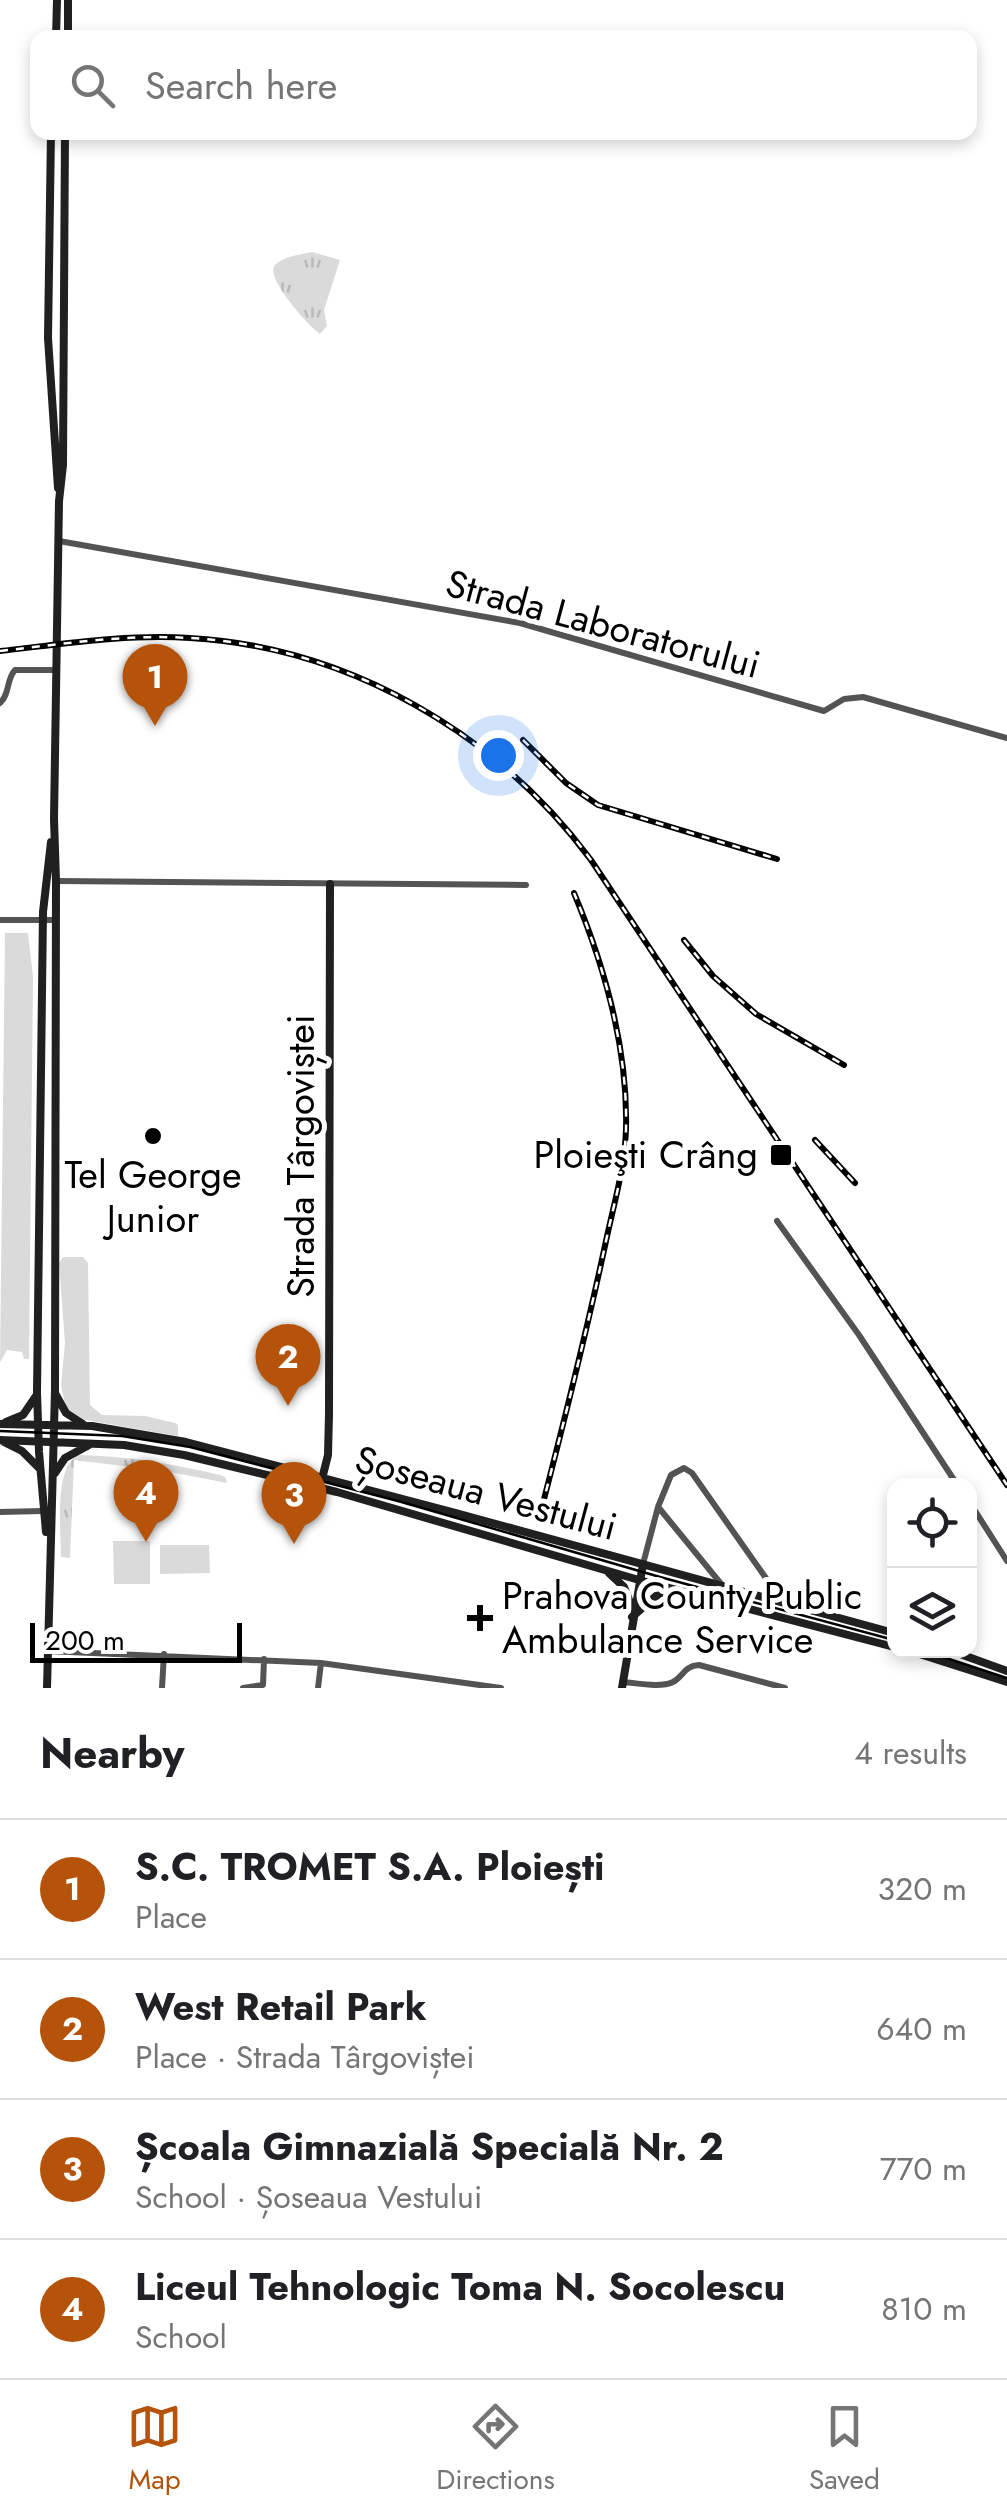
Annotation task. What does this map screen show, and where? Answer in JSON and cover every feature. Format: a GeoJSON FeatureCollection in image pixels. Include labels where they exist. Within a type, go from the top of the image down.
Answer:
{"type":"FeatureCollection","features":[{"type":"Feature","properties":{"kind":"main road"},"geometry":{"type":"LineString","coordinates":[[56,30],[57,0]]}},
{"type":"Feature","properties":{"kind":"main road"},"geometry":{"type":"LineString","coordinates":[[68,0],[68,30]]}},
{"type":"Feature","properties":{"kind":"main road"},"geometry":{"type":"LineString","coordinates":[[51,140],[48,338],[60,501]]}},
{"type":"Feature","properties":{"kind":"main road"},"geometry":{"type":"LineString","coordinates":[[48,1546],[38,1442],[43,920],[51,881],[54,819],[64,448],[65,140]]}},
{"type":"Feature","properties":{"kind":"main road"},"geometry":{"type":"LineString","coordinates":[[47,1688],[48,1546],[54,1442],[56,920],[51,881]]}},
{"type":"Feature","properties":{"kind":"main road","name":"Strada Târgoviștei"},"geometry":{"type":"LineString","coordinates":[[320,1488],[328,1455],[330,884]]}},
{"type":"Feature","properties":{"kind":"main road"},"geometry":{"type":"LineString","coordinates":[[54,1390],[66,1413],[92,1426]]}},
{"type":"Feature","properties":{"kind":"main road"},"geometry":{"type":"LineString","coordinates":[[0,1424],[23,1414],[38,1392]]}},
{"type":"Feature","properties":{"kind":"main road","name":"Șoseaua Vestului"},"geometry":{"type":"LineString","coordinates":[[0,1424],[92,1426],[186,1442],[887,1631]]}},
{"type":"Feature","properties":{"kind":"main road"},"geometry":{"type":"LineString","coordinates":[[0,1440],[22,1451],[40,1469]]}},
{"type":"Feature","properties":{"kind":"main road","name":"Șoseaua Vestului"},"geometry":{"type":"LineString","coordinates":[[0,1440],[94,1444],[184,1455],[320,1488],[681,1592],[887,1645]]}},
{"type":"Feature","properties":{"kind":"main road"},"geometry":{"type":"LineString","coordinates":[[53,1478],[64,1458],[94,1444]]}},
{"type":"Feature","properties":{"kind":"main road"},"geometry":{"type":"LineString","coordinates":[[309,1474],[328,1455],[340,1482]]}},
{"type":"Feature","properties":{"kind":"main road"},"geometry":{"type":"LineString","coordinates":[[623,1685],[643,1564]]}},
{"type":"Feature","properties":{"kind":"main road"},"geometry":{"type":"LineString","coordinates":[[605,1570],[624,1587],[632,1617]]}},
{"type":"Feature","properties":{"kind":"main road"},"geometry":{"type":"LineString","coordinates":[[632,1617],[656,1596],[681,1592]]}},
{"type":"Feature","properties":{"kind":"main road"},"geometry":{"type":"LineString","coordinates":[[932,1658],[1007,1682]]}},
{"type":"Feature","properties":{"kind":"main road"},"geometry":{"type":"LineString","coordinates":[[971,1658],[1007,1671]]}},
{"type":"Feature","properties":{"kind":"street","name":"Strada Laboratorului"},"geometry":{"type":"LineString","coordinates":[[59,541],[520,624],[824,711],[844,699],[863,697],[1007,738]]}},
{"type":"Feature","properties":{"kind":"street"},"geometry":{"type":"LineString","coordinates":[[0,704],[15,670],[57,670]]}},
{"type":"Feature","properties":{"kind":"street"},"geometry":{"type":"LineString","coordinates":[[51,881],[526,885]]}},
{"type":"Feature","properties":{"kind":"street"},"geometry":{"type":"LineString","coordinates":[[0,920],[56,920]]}},
{"type":"Feature","properties":{"kind":"street"},"geometry":{"type":"LineString","coordinates":[[777,1220],[898,1392],[953,1478]]}},
{"type":"Feature","properties":{"kind":"street"},"geometry":{"type":"LineString","coordinates":[[643,1564],[658,1507],[672,1475],[689,1469],[782,1601]]}},
{"type":"Feature","properties":{"kind":"street"},"geometry":{"type":"LineString","coordinates":[[658,1507],[722,1585],[718,1601]]}},
{"type":"Feature","properties":{"kind":"street"},"geometry":{"type":"LineString","coordinates":[[0,1512],[43,1512]]}},
{"type":"Feature","properties":{"kind":"street"},"geometry":{"type":"LineString","coordinates":[[977,1514],[1007,1561]]}},
{"type":"Feature","properties":{"kind":"street"},"geometry":{"type":"LineString","coordinates":[[47,1651],[321,1663],[500,1688]]}},
{"type":"Feature","properties":{"kind":"street"},"geometry":{"type":"LineString","coordinates":[[162,1688],[164,1654]]}},
{"type":"Feature","properties":{"kind":"street"},"geometry":{"type":"LineString","coordinates":[[243,1688],[262,1685],[264,1659]]}},
{"type":"Feature","properties":{"kind":"street"},"geometry":{"type":"LineString","coordinates":[[318,1688],[321,1663]]}},
{"type":"Feature","properties":{"kind":"street"},"geometry":{"type":"LineString","coordinates":[[623,1685],[674,1685],[685,1669],[699,1666],[786,1688]]}},
{"type":"Feature","properties":{"kind":"street"},"geometry":{"type":"LineString","coordinates":[[422,1688],[424,1677]]}},
{"type":"Feature","properties":{"kind":"green space"},"geometry":{"type":"Polygon","coordinates":[[[312,252],[340,260],[324,310],[327,326],[320,334],[289,301],[273,271],[282,260],[312,252]]]}},
{"type":"Feature","properties":{"kind":"green space"},"geometry":{"type":"Polygon","coordinates":[[[5,933],[28,933],[33,977],[29,1359],[24,1359],[22,1352],[7,1350],[0,1362],[5,933]]]}},
{"type":"Feature","properties":{"kind":"green space"},"geometry":{"type":"Polygon","coordinates":[[[63,1257],[83,1257],[88,1263],[90,1405],[102,1415],[145,1416],[175,1423],[178,1436],[85,1420],[66,1409],[61,1385],[65,1343],[59,1263],[63,1257]]]}},
{"type":"Feature","properties":{"kind":"green space"},"geometry":{"type":"Polygon","coordinates":[[[79,1455],[185,1467],[220,1475],[227,1483],[74,1460],[70,1558],[61,1557],[62,1485],[71,1461],[79,1455]]]}},
{"type":"Feature","properties":{"kind":"green space"},"geometry":{"type":"Polygon","coordinates":[[[113,1541],[150,1541],[150,1584],[114,1584],[113,1541]]]}},
{"type":"Feature","properties":{"kind":"green space"},"geometry":{"type":"Polygon","coordinates":[[[160,1545],[209,1545],[210,1573],[160,1574],[160,1545]]]}},
{"type":"Feature","properties":{"kind":"tram line"},"geometry":{"type":"LineString","coordinates":[[0,1431],[122,1436],[190,1447],[887,1638]]}},
{"type":"Feature","properties":{"kind":"tram line"},"geometry":{"type":"LineString","coordinates":[[946,1658],[1007,1678]]}},
{"type":"Feature","properties":{"kind":"railway"},"geometry":{"type":"LineString","coordinates":[[0,651],[142,637],[249,645],[306,659],[362,679],[464,736],[511,773],[553,814],[591,860],[1007,1485]]}},
{"type":"Feature","properties":{"kind":"railway"},"geometry":{"type":"LineString","coordinates":[[523,740],[566,783],[598,805],[777,859]]}},
{"type":"Feature","properties":{"kind":"railway"},"geometry":{"type":"LineString","coordinates":[[542,1507],[616,1199],[626,1129],[623,1069],[612,1008],[574,893]]}},
{"type":"Feature","properties":{"kind":"railway"},"geometry":{"type":"LineString","coordinates":[[684,940],[713,976],[756,1014],[844,1065]]}},
{"type":"Feature","properties":{"kind":"railway"},"geometry":{"type":"LineString","coordinates":[[815,1140],[855,1183]]}},
{"type":"Feature","properties":{"kind":"place","name":"S.C. TROMET S.A. Ploiești"},"geometry":{"type":"Point","coordinates":[155,726]}},
{"type":"Feature","properties":{"kind":"place","name":"Tel George Junior"},"geometry":{"type":"Point","coordinates":[153,1136]}},
{"type":"Feature","properties":{"kind":"place","name":"Ploieşti Crâng"},"geometry":{"type":"Point","coordinates":[781,1155]}},
{"type":"Feature","properties":{"kind":"place","name":"West Retail Park"},"geometry":{"type":"Point","coordinates":[288,1406]}},
{"type":"Feature","properties":{"kind":"place","name":"Liceul Tehnologic Toma N. Socolescu"},"geometry":{"type":"Point","coordinates":[146,1542]}},
{"type":"Feature","properties":{"kind":"place","name":"Școala Gimnazială Specială Nr. 2"},"geometry":{"type":"Point","coordinates":[294,1544]}},
{"type":"Feature","properties":{"kind":"place","name":"Prahova County Public Ambulance Service"},"geometry":{"type":"Point","coordinates":[480,1618]}}]}
